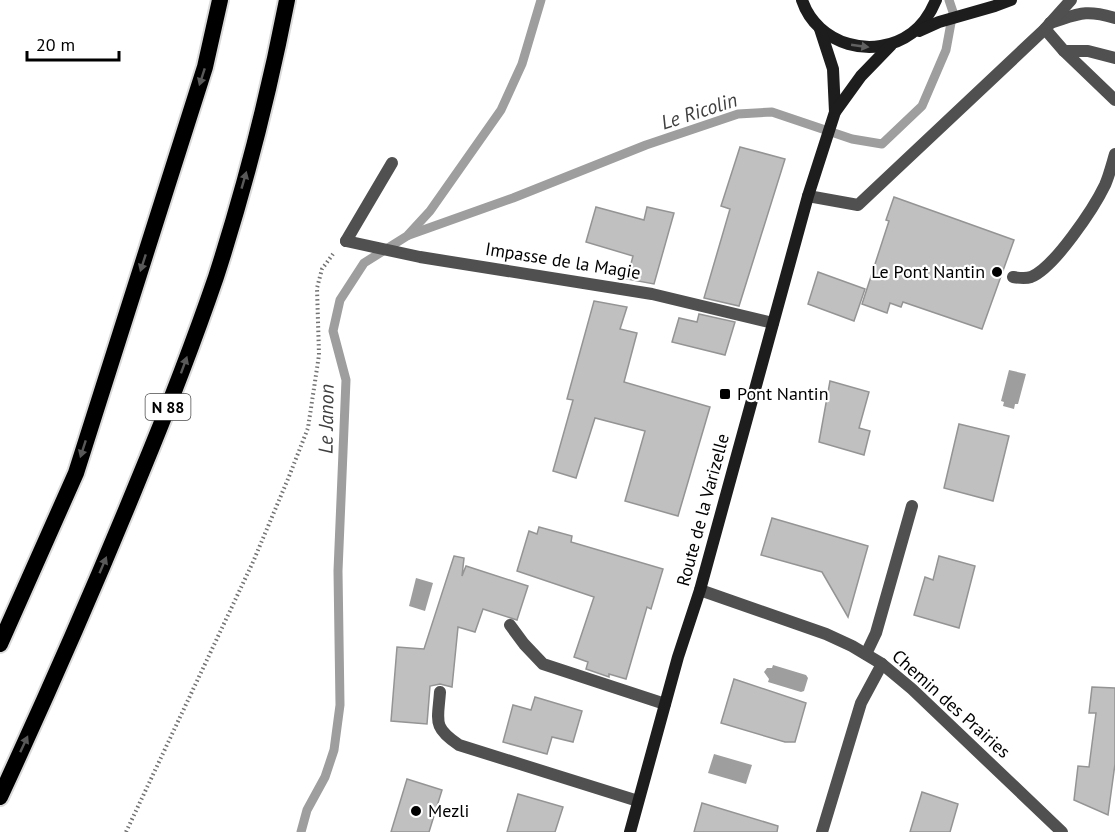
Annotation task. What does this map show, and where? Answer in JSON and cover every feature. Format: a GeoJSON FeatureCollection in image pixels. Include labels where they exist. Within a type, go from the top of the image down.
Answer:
{"type":"FeatureCollection","features":[{"type":"Feature","properties":{"kind":"highway"},"geometry":{"type":"LineString","coordinates":[[0,644],[76,473],[205,67],[220,0]]}},
{"type":"Feature","properties":{"kind":"highway","name":"N 88"},"geometry":{"type":"LineString","coordinates":[[0,797],[61,665],[175,389],[216,276],[250,158],[277,51],[287,0]]}},
{"type":"Feature","properties":{"kind":"main road"},"geometry":{"type":"LineString","coordinates":[[802,0],[805,10],[820,29],[841,42],[866,48],[891,45]]}},
{"type":"Feature","properties":{"kind":"main road"},"geometry":{"type":"LineString","coordinates":[[913,33],[930,15],[936,0]]}},
{"type":"Feature","properties":{"kind":"main road"},"geometry":{"type":"LineString","coordinates":[[835,112],[861,76],[891,45],[939,22],[1011,0]]}},
{"type":"Feature","properties":{"kind":"main road"},"geometry":{"type":"LineString","coordinates":[[820,29],[832,69],[835,112]]}},
{"type":"Feature","properties":{"kind":"main road","name":"Route de la Varizelle"},"geometry":{"type":"LineString","coordinates":[[630,832],[665,704],[700,590],[808,196],[835,112]]}},
{"type":"Feature","properties":{"kind":"street"},"geometry":{"type":"LineString","coordinates":[[808,196],[858,205],[1048,26],[1071,0]]}},
{"type":"Feature","properties":{"kind":"street"},"geometry":{"type":"LineString","coordinates":[[1048,26],[1085,12],[1097,12],[1115,18]]}},
{"type":"Feature","properties":{"kind":"street"},"geometry":{"type":"LineString","coordinates":[[1048,26],[1064,51],[1115,100]]}},
{"type":"Feature","properties":{"kind":"street"},"geometry":{"type":"LineString","coordinates":[[1064,51],[1088,51],[1115,58]]}},
{"type":"Feature","properties":{"kind":"street"},"geometry":{"type":"LineString","coordinates":[[1013,277],[1030,278],[1043,269],[1077,231],[1105,185],[1115,154]]}},
{"type":"Feature","properties":{"kind":"street"},"geometry":{"type":"LineString","coordinates":[[346,241],[392,163]]}},
{"type":"Feature","properties":{"kind":"street","name":"Impasse de la Magie"},"geometry":{"type":"LineString","coordinates":[[346,241],[420,257],[652,294],[773,323]]}},
{"type":"Feature","properties":{"kind":"street"},"geometry":{"type":"LineString","coordinates":[[866,654],[876,633],[912,506]]}},
{"type":"Feature","properties":{"kind":"street","name":"Chemin des Prairies"},"geometry":{"type":"LineString","coordinates":[[700,590],[826,634],[882,664],[912,689],[1062,832]]}},
{"type":"Feature","properties":{"kind":"street"},"geometry":{"type":"LineString","coordinates":[[510,625],[543,664],[665,704]]}},
{"type":"Feature","properties":{"kind":"street"},"geometry":{"type":"LineString","coordinates":[[822,832],[861,703],[882,664]]}},
{"type":"Feature","properties":{"kind":"street"},"geometry":{"type":"LineString","coordinates":[[440,692],[438,723],[445,736],[459,745],[638,801]]}},
{"type":"Feature","properties":{"kind":"path"},"geometry":{"type":"LineString","coordinates":[[126,832],[253,562],[308,428],[319,355],[316,288],[322,269],[346,241]]}},
{"type":"Feature","properties":{"kind":"shaded area"},"geometry":{"type":"Polygon","coordinates":[[[1009,370],[1026,374],[1018,404],[1015,404],[1014,409],[1003,406],[1004,402],[1001,401],[1009,370]]]}},
{"type":"Feature","properties":{"kind":"shaded area"},"geometry":{"type":"Polygon","coordinates":[[[416,578],[433,583],[425,611],[409,606],[416,578]]]}},
{"type":"Feature","properties":{"kind":"shaded area"},"geometry":{"type":"Polygon","coordinates":[[[773,665],[806,675],[808,678],[804,691],[768,682],[769,679],[764,672],[773,665]]]}},
{"type":"Feature","properties":{"kind":"shaded area"},"geometry":{"type":"Polygon","coordinates":[[[714,754],[752,765],[746,784],[708,773],[714,754]]]}},
{"type":"Feature","properties":{"kind":"building"},"geometry":{"type":"Polygon","coordinates":[[[740,147],[785,159],[739,306],[704,298],[730,209],[721,206],[740,147]]]}},
{"type":"Feature","properties":{"kind":"building"},"geometry":{"type":"Polygon","coordinates":[[[894,197],[1014,240],[982,329],[903,302],[901,307],[890,303],[887,313],[862,304],[889,221],[886,220],[894,197]]]}},
{"type":"Feature","properties":{"kind":"building"},"geometry":{"type":"Polygon","coordinates":[[[596,207],[644,220],[647,207],[674,213],[654,284],[627,279],[633,256],[586,242],[596,207]]]}},
{"type":"Feature","properties":{"kind":"building"},"geometry":{"type":"Polygon","coordinates":[[[818,272],[865,289],[854,321],[808,304],[818,272]]]}},
{"type":"Feature","properties":{"kind":"building"},"geometry":{"type":"Polygon","coordinates":[[[594,301],[627,307],[620,329],[637,333],[624,382],[710,407],[678,516],[625,501],[645,431],[595,418],[576,478],[553,471],[573,400],[567,399],[594,301]]]}},
{"type":"Feature","properties":{"kind":"building"},"geometry":{"type":"Polygon","coordinates":[[[699,314],[735,322],[725,355],[672,342],[679,318],[697,322],[699,314]]]}},
{"type":"Feature","properties":{"kind":"building"},"geometry":{"type":"Polygon","coordinates":[[[830,381],[869,392],[859,428],[870,431],[864,455],[819,442],[830,381]]]}},
{"type":"Feature","properties":{"kind":"building"},"geometry":{"type":"Polygon","coordinates":[[[959,424],[1009,436],[993,501],[944,488],[959,424]]]}},
{"type":"Feature","properties":{"kind":"building"},"geometry":{"type":"Polygon","coordinates":[[[772,518],[868,546],[848,617],[822,572],[761,555],[772,518]]]}},
{"type":"Feature","properties":{"kind":"building"},"geometry":{"type":"Polygon","coordinates":[[[539,527],[572,536],[571,542],[663,569],[651,609],[647,607],[626,679],[609,674],[609,677],[586,669],[588,662],[574,657],[594,597],[517,571],[529,531],[537,534],[539,527]]]}},
{"type":"Feature","properties":{"kind":"building"},"geometry":{"type":"Polygon","coordinates":[[[454,556],[464,558],[462,576],[466,566],[528,586],[517,620],[483,609],[475,632],[458,627],[452,687],[440,684],[430,686],[427,724],[391,721],[397,647],[424,649],[454,556]]]}},
{"type":"Feature","properties":{"kind":"building"},"geometry":{"type":"Polygon","coordinates":[[[939,556],[975,566],[959,628],[914,615],[925,577],[933,580],[939,556]]]}},
{"type":"Feature","properties":{"kind":"building"},"geometry":{"type":"Polygon","coordinates":[[[734,679],[806,703],[795,742],[785,742],[721,723],[734,679]]]}},
{"type":"Feature","properties":{"kind":"building"},"geometry":{"type":"Polygon","coordinates":[[[1092,687],[1115,688],[1115,764],[1108,815],[1074,800],[1078,766],[1089,767],[1096,713],[1089,713],[1092,687]]]}},
{"type":"Feature","properties":{"kind":"building"},"geometry":{"type":"Polygon","coordinates":[[[535,697],[582,711],[573,742],[552,737],[547,754],[503,742],[513,705],[531,710],[535,697]]]}},
{"type":"Feature","properties":{"kind":"building","name":"Mezli"},"geometry":{"type":"Polygon","coordinates":[[[407,779],[442,790],[429,832],[391,832],[407,779]]]}},
{"type":"Feature","properties":{"kind":"building"},"geometry":{"type":"Polygon","coordinates":[[[922,792],[958,804],[950,832],[910,832],[922,792]]]}},
{"type":"Feature","properties":{"kind":"building"},"geometry":{"type":"Polygon","coordinates":[[[518,794],[563,807],[555,832],[507,832],[518,794]]]}},
{"type":"Feature","properties":{"kind":"building"},"geometry":{"type":"Polygon","coordinates":[[[702,803],[778,826],[777,832],[694,832],[702,803]]]}},
{"type":"Feature","properties":{"kind":"waterway","name":"Le Janon"},"geometry":{"type":"LineString","coordinates":[[301,832],[307,810],[325,777],[334,750],[340,705],[338,571],[346,380],[333,331],[340,300],[364,263],[407,236],[430,211],[501,110],[522,64],[541,0]]}},
{"type":"Feature","properties":{"kind":"waterway","name":"Le Ricolin"},"geometry":{"type":"LineString","coordinates":[[409,235],[513,198],[646,145],[738,114],[772,112],[852,139],[882,144],[922,106],[946,50],[953,12],[949,0]]}},
{"type":"Feature","properties":{"kind":"place","name":"Le Pont Nantin"},"geometry":{"type":"Point","coordinates":[997,272]}},
{"type":"Feature","properties":{"kind":"place","name":"Pont Nantin"},"geometry":{"type":"Point","coordinates":[725,394]}},
{"type":"Feature","properties":{"kind":"place","name":"Mezli"},"geometry":{"type":"Point","coordinates":[416,811]}}]}
